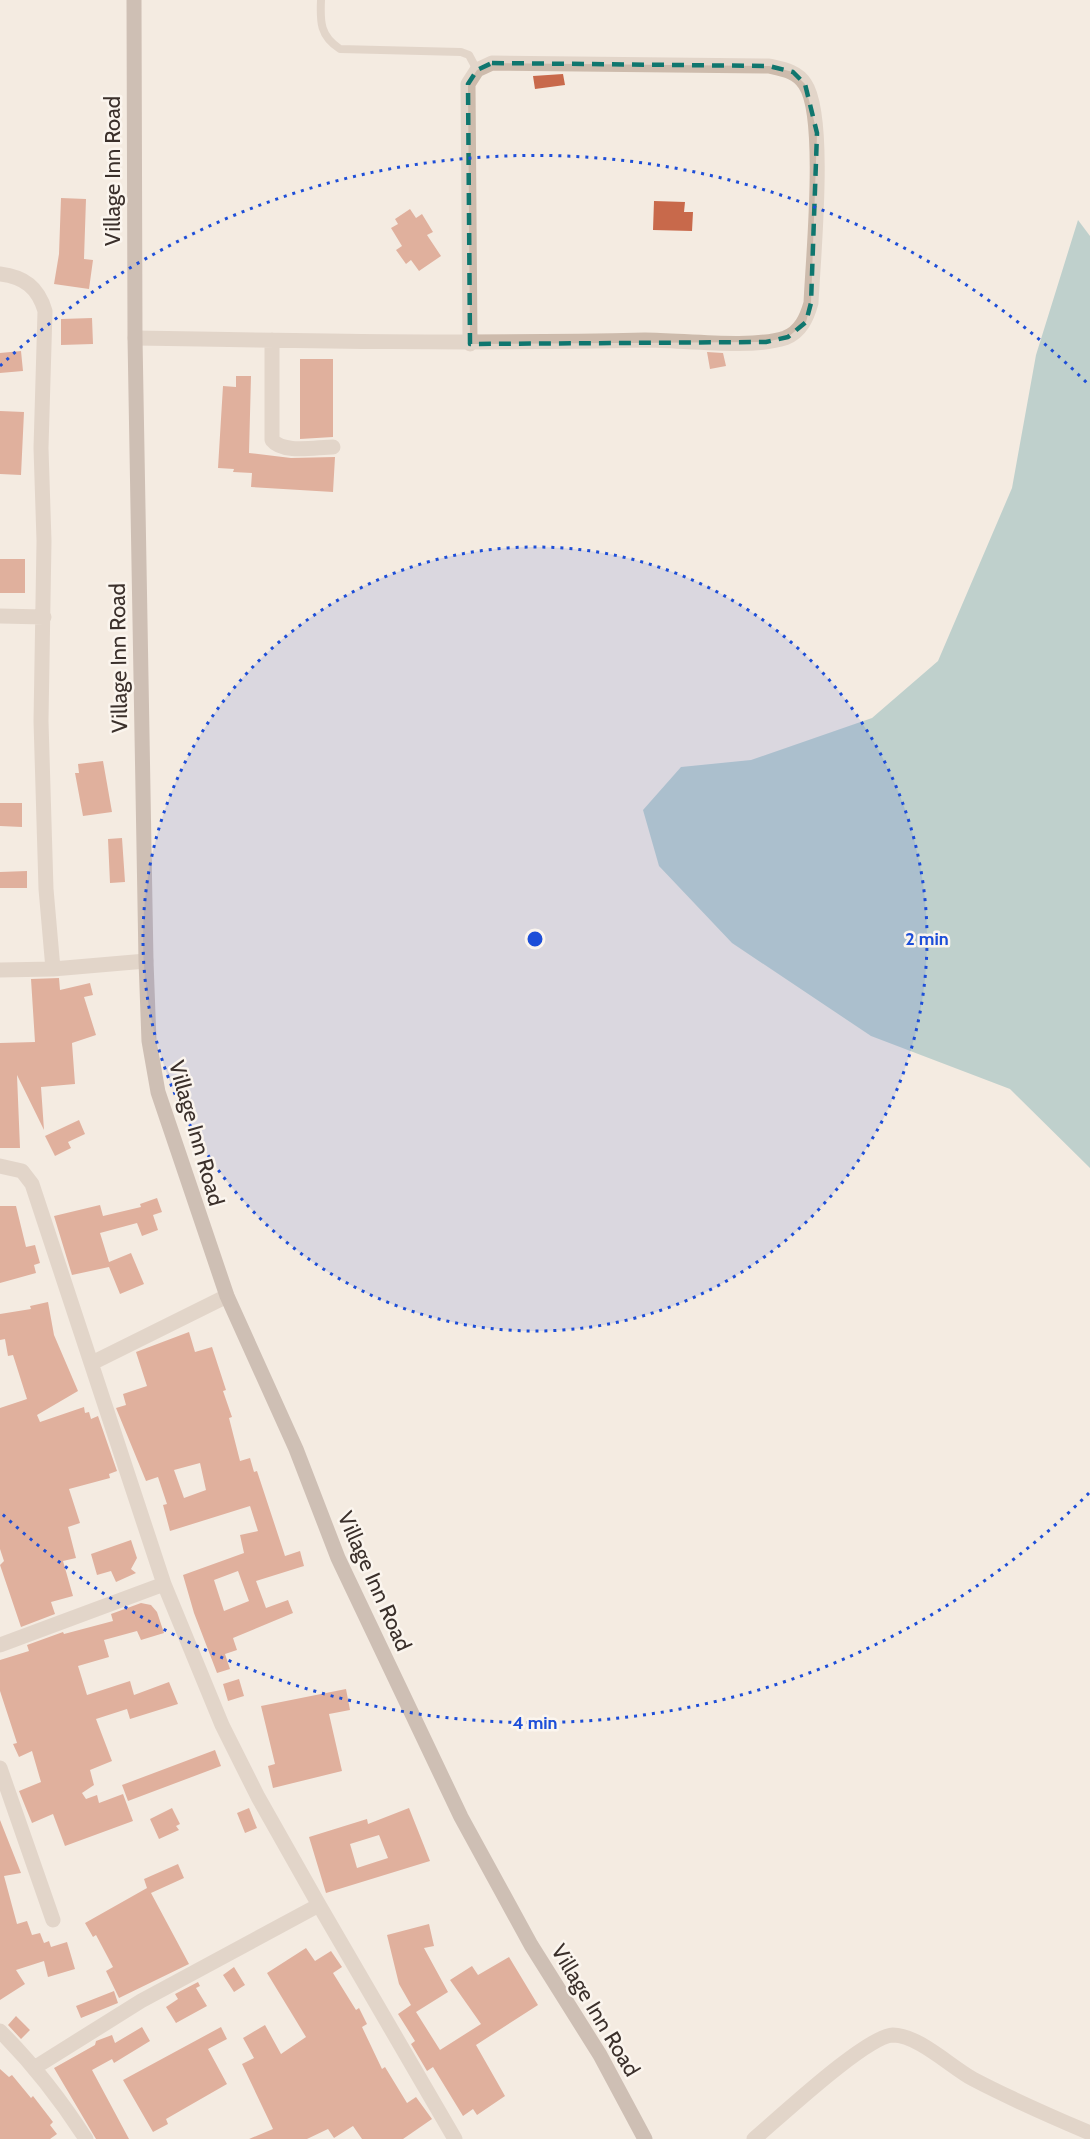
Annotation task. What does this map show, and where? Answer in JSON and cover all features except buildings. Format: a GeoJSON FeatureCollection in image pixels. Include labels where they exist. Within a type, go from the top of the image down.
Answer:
{"type":"FeatureCollection","features":[{"type":"Feature","properties":{"kind":"street","name":"Village Inn Road"},"geometry":{"type":"LineString","coordinates":[[134,0],[135,338],[146,961],[149,1041],[158,1092],[227,1296],[296,1449],[338,1558],[461,1816],[531,1945],[600,2055],[645,2139]]}},
{"type":"Feature","properties":{"kind":"street"},"geometry":{"type":"LineString","coordinates":[[135,338],[470,344],[664,340],[766,342],[788,337],[806,322],[811,303],[817,144],[811,99],[805,84],[793,72],[769,66],[492,63],[477,70],[468,84],[470,344]]}},
{"type":"Feature","properties":{"kind":"street"},"geometry":{"type":"LineString","coordinates":[[0,274],[24,280],[39,295],[45,311],[41,448],[44,617],[42,721],[46,889],[53,969]]}},
{"type":"Feature","properties":{"kind":"street"},"geometry":{"type":"LineString","coordinates":[[272,340],[272,440],[276,445],[284,447],[333,447]]}},
{"type":"Feature","properties":{"kind":"street"},"geometry":{"type":"LineString","coordinates":[[0,616],[44,617]]}},
{"type":"Feature","properties":{"kind":"street"},"geometry":{"type":"LineString","coordinates":[[0,970],[53,969],[146,961]]}},
{"type":"Feature","properties":{"kind":"street"},"geometry":{"type":"LineString","coordinates":[[0,1166],[22,1171],[32,1184],[164,1584],[222,1725],[258,1797],[454,2139]]}},
{"type":"Feature","properties":{"kind":"street"},"geometry":{"type":"LineString","coordinates":[[92,1363],[227,1296]]}},
{"type":"Feature","properties":{"kind":"street"},"geometry":{"type":"LineString","coordinates":[[0,1645],[164,1584]]}},
{"type":"Feature","properties":{"kind":"street"},"geometry":{"type":"LineString","coordinates":[[0,1768],[53,1920]]}},
{"type":"Feature","properties":{"kind":"street"},"geometry":{"type":"LineString","coordinates":[[34,2068],[141,2001],[319,1905]]}},
{"type":"Feature","properties":{"kind":"street"},"geometry":{"type":"LineString","coordinates":[[0,2031],[63,2103],[86,2139]]}},
{"type":"Feature","properties":{"kind":"street"},"geometry":{"type":"LineString","coordinates":[[754,2139],[867,2045],[892,2035],[910,2039],[971,2078],[1040,2112],[1090,2133]]}},
{"type":"Feature","properties":{"kind":"lane"},"geometry":{"type":"LineString","coordinates":[[321,0],[320,20],[324,34],[328,42],[340,49],[461,52],[470,55],[477,70]]}},
{"type":"Feature","properties":{"kind":"highlighted area"},"geometry":{"type":"Polygon","coordinates":[[[492,63],[769,66],[793,72],[805,84],[817,133],[811,303],[806,322],[788,337],[766,342],[470,344],[468,84],[477,70],[492,63]]]}},
{"type":"Feature","properties":{"kind":"water"},"geometry":{"type":"Polygon","coordinates":[[[1078,220],[1090,236],[1090,1168],[1010,1089],[871,1036],[732,943],[659,866],[643,810],[681,767],[751,760],[872,718],[938,661],[1012,488],[1036,355],[1078,220]]]}}]}
